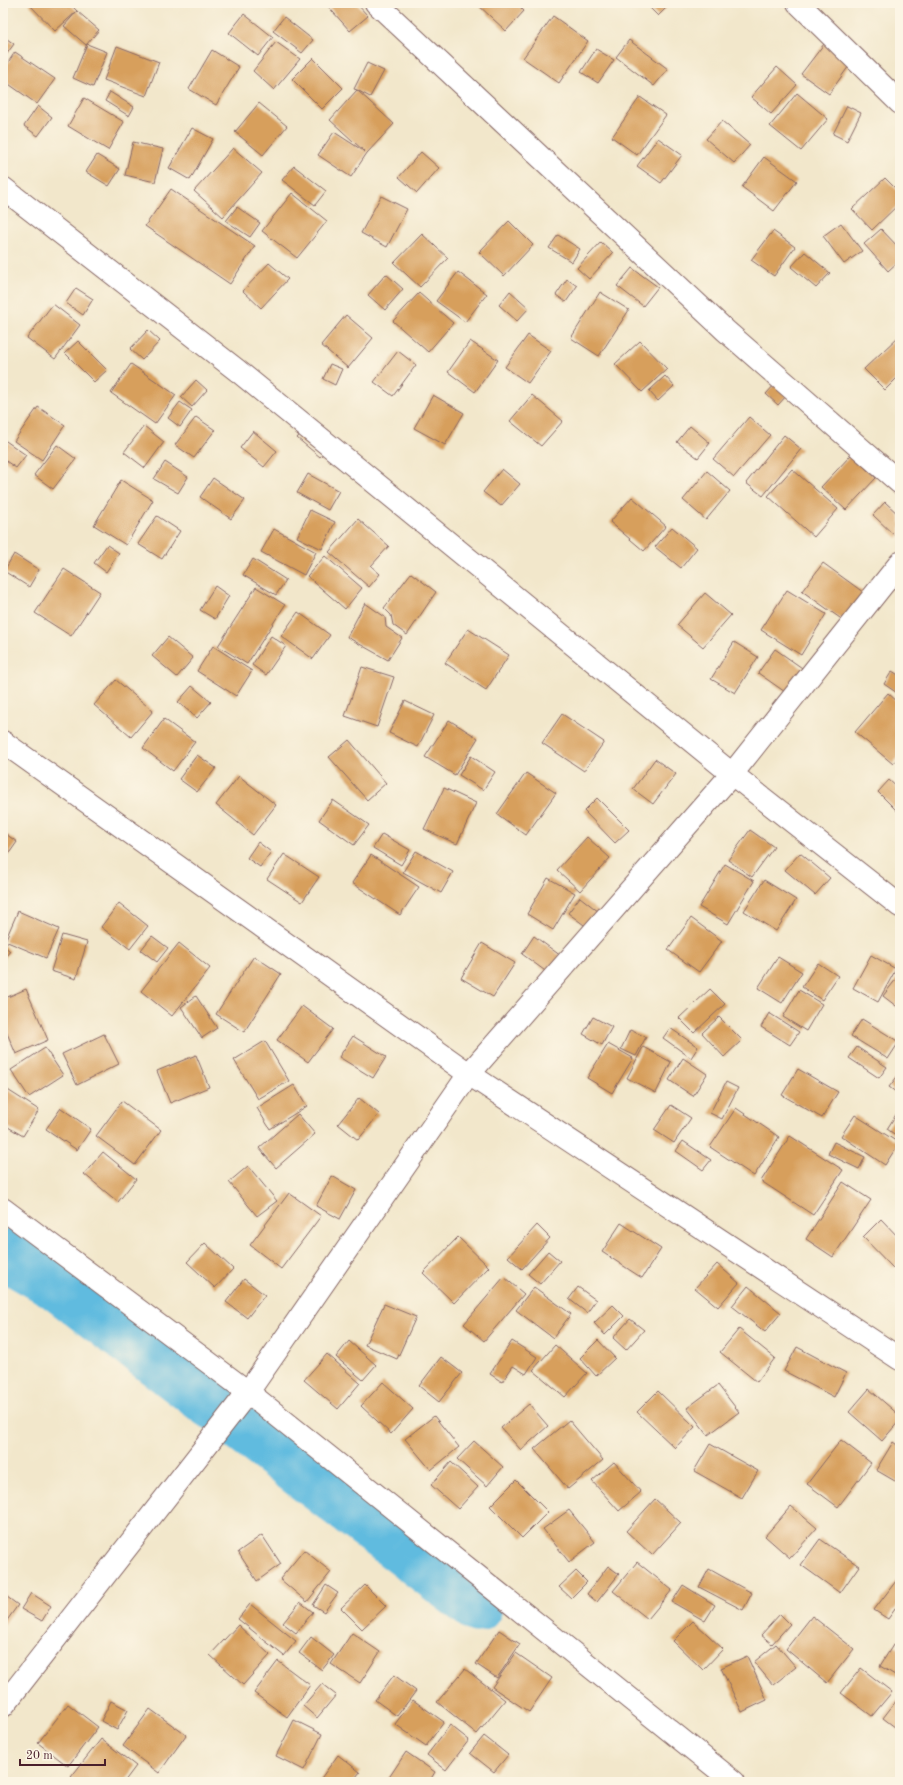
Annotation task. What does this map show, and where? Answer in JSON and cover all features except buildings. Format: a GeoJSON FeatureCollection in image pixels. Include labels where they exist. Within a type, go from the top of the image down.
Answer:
{"type":"FeatureCollection","features":[{"type":"Feature","properties":{"kind":"street"},"geometry":{"type":"LineString","coordinates":[[376,3],[726,331],[900,483]]}},
{"type":"Feature","properties":{"kind":"street"},"geometry":{"type":"LineString","coordinates":[[798,3],[900,103]]}},
{"type":"Feature","properties":{"kind":"street"},"geometry":{"type":"LineString","coordinates":[[3,188],[238,371],[732,774],[900,906]]}},
{"type":"Feature","properties":{"kind":"street"},"geometry":{"type":"LineString","coordinates":[[3,1706],[248,1392],[469,1074],[732,774],[900,563]]}},
{"type":"Feature","properties":{"kind":"street"},"geometry":{"type":"LineString","coordinates":[[3,742],[469,1074],[900,1359]]}},
{"type":"Feature","properties":{"kind":"street"},"geometry":{"type":"LineString","coordinates":[[3,1209],[248,1392],[734,1782]]}},
{"type":"Feature","properties":{"kind":"waterway"},"geometry":{"type":"LineString","coordinates":[[3,1254],[54,1283],[212,1404]]}},
{"type":"Feature","properties":{"kind":"waterway"},"geometry":{"type":"LineString","coordinates":[[240,1426],[477,1607]]}}]}
